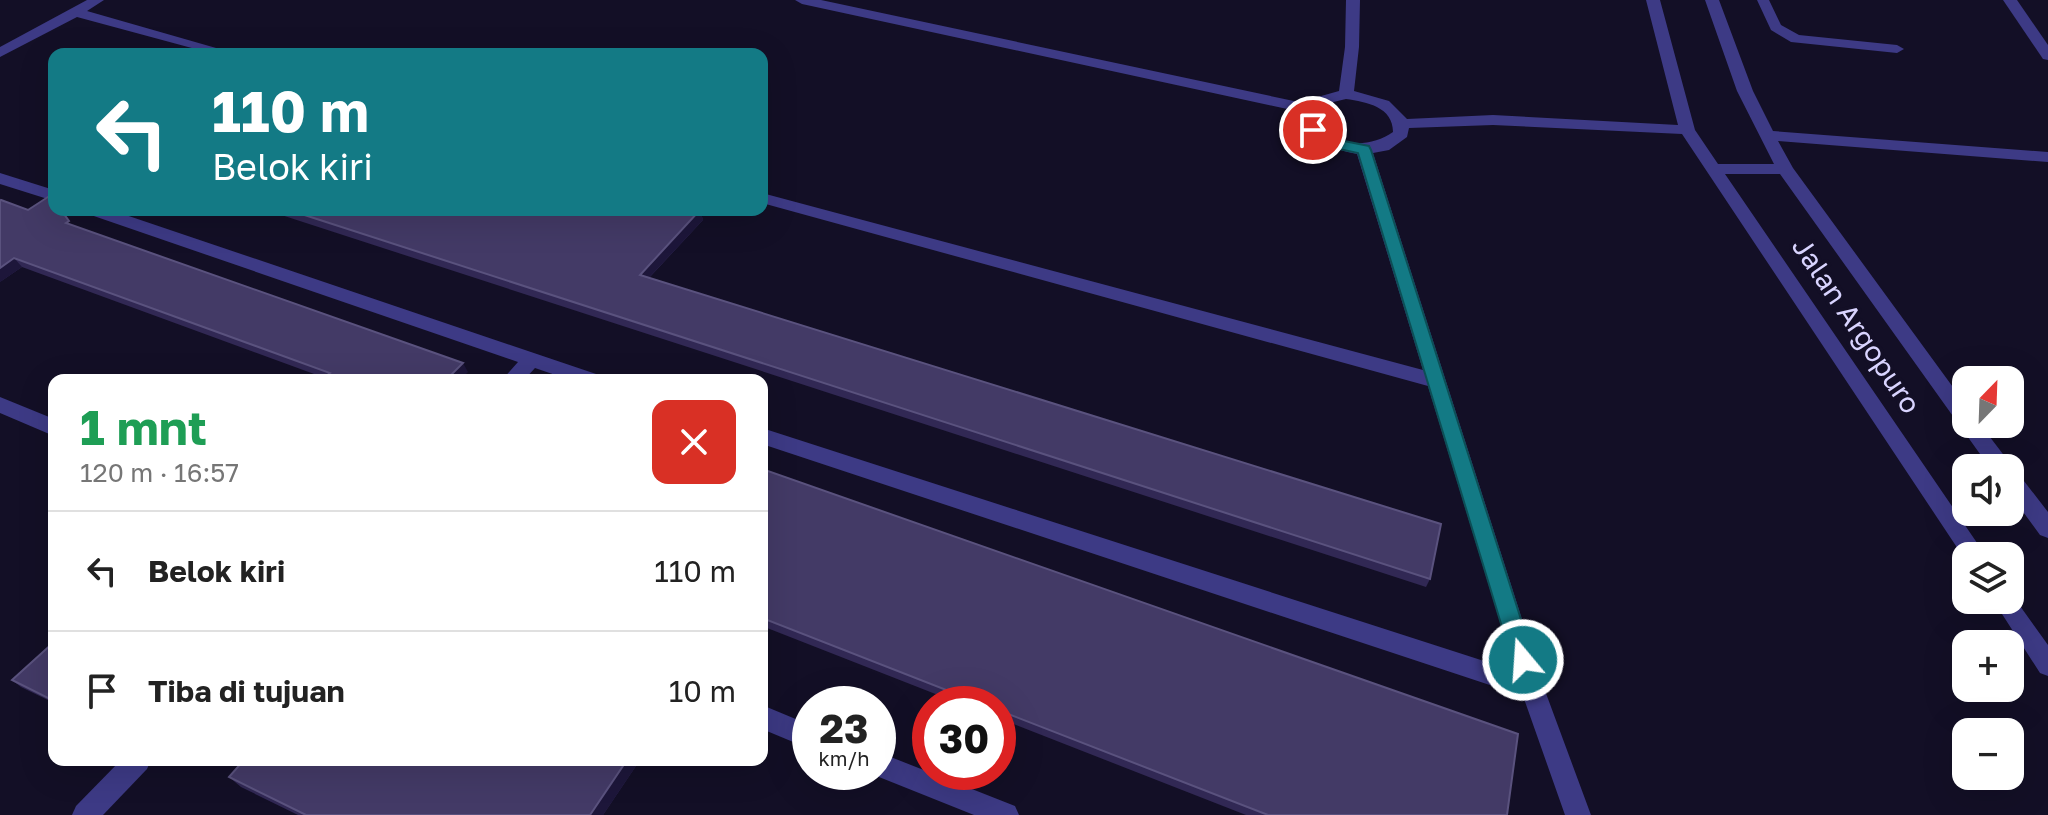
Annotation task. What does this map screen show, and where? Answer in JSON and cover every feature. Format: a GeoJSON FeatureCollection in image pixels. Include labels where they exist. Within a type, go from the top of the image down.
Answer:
{"type":"FeatureCollection","features":[{"type":"Feature","properties":{"kind":"street"},"geometry":{"type":"LineString","coordinates":[[0,53],[97,0]]}},
{"type":"Feature","properties":{"kind":"street"},"geometry":{"type":"LineString","coordinates":[[802,0],[1310,109]]}},
{"type":"Feature","properties":{"kind":"street"},"geometry":{"type":"LineString","coordinates":[[1346,94],[1352,47],[1353,0]]}},
{"type":"Feature","properties":{"kind":"street"},"geometry":{"type":"LineString","coordinates":[[1402,124],[1493,120],[1687,130],[1653,0]]}},
{"type":"Feature","properties":{"kind":"street"},"geometry":{"type":"LineString","coordinates":[[1712,0],[1745,91],[1785,169],[1952,400]]}},
{"type":"Feature","properties":{"kind":"street"},"geometry":{"type":"LineString","coordinates":[[2010,0],[2048,56]]}},
{"type":"Feature","properties":{"kind":"street"},"geometry":{"type":"LineString","coordinates":[[76,12],[208,48]]}},
{"type":"Feature","properties":{"kind":"street"},"geometry":{"type":"LineString","coordinates":[[1346,94],[1376,100],[1392,109],[1402,124],[1397,139],[1386,146],[1364,150],[1323,138],[1313,130],[1308,118],[1310,109],[1318,101],[1346,94]]}},
{"type":"Feature","properties":{"kind":"street","name":"Jalan Argopuro"},"geometry":{"type":"LineString","coordinates":[[1687,130],[1966,542]]}},
{"type":"Feature","properties":{"kind":"street"},"geometry":{"type":"LineString","coordinates":[[1768,135],[2048,157]]}},
{"type":"Feature","properties":{"kind":"street"},"geometry":{"type":"LineString","coordinates":[[1364,150],[1379,189],[1434,380],[1532,688],[1578,815]]}},
{"type":"Feature","properties":{"kind":"street"},"geometry":{"type":"LineString","coordinates":[[1715,169],[1785,169]]}},
{"type":"Feature","properties":{"kind":"street"},"geometry":{"type":"LineString","coordinates":[[0,178],[48,194]]}},
{"type":"Feature","properties":{"kind":"street"},"geometry":{"type":"LineString","coordinates":[[768,200],[1434,380]]}},
{"type":"Feature","properties":{"kind":"street"},"geometry":{"type":"LineString","coordinates":[[111,216],[574,374]]}},
{"type":"Feature","properties":{"kind":"street"},"geometry":{"type":"LineString","coordinates":[[518,374],[531,360]]}},
{"type":"Feature","properties":{"kind":"street"},"geometry":{"type":"LineString","coordinates":[[0,405],[48,425]]}},
{"type":"Feature","properties":{"kind":"street"},"geometry":{"type":"LineString","coordinates":[[768,438],[1532,688]]}},
{"type":"Feature","properties":{"kind":"street"},"geometry":{"type":"LineString","coordinates":[[2024,497],[2048,529]]}},
{"type":"Feature","properties":{"kind":"street"},"geometry":{"type":"LineString","coordinates":[[2013,614],[2048,665]]}},
{"type":"Feature","properties":{"kind":"street"},"geometry":{"type":"LineString","coordinates":[[768,720],[792,730]]}},
{"type":"Feature","properties":{"kind":"street"},"geometry":{"type":"LineString","coordinates":[[85,815],[132,766]]}},
{"type":"Feature","properties":{"kind":"street"},"geometry":{"type":"LineString","coordinates":[[896,771],[1006,815]]}},
{"type":"Feature","properties":{"kind":"lane"},"geometry":{"type":"LineString","coordinates":[[1763,0],[1782,34],[1796,39],[1897,49]]}},
{"type":"Feature","properties":{"kind":"building"},"geometry":{"type":"Polygon","coordinates":[[[48,197],[48,216],[65,216],[69,221],[66,223],[463,363],[452,374],[329,374],[14,258],[0,268],[0,201],[28,210],[48,197]]]}},
{"type":"Feature","properties":{"kind":"building"},"geometry":{"type":"Polygon","coordinates":[[[308,216],[694,216],[640,275],[1441,524],[1430,579],[308,216]]]}},
{"type":"Feature","properties":{"kind":"building"},"geometry":{"type":"Polygon","coordinates":[[[768,471],[1518,734],[1507,815],[1268,815],[1016,717],[1016,686],[936,686],[768,620],[768,471]]]}},
{"type":"Feature","properties":{"kind":"building"},"geometry":{"type":"Polygon","coordinates":[[[48,647],[48,698],[12,680],[48,647]]]}},
{"type":"Feature","properties":{"kind":"building"},"geometry":{"type":"Polygon","coordinates":[[[239,766],[623,766],[590,815],[306,815],[229,777],[239,766]]]}},
{"type":"Feature","properties":{"kind":"route"},"geometry":{"type":"LineString","coordinates":[[1313,130],[1335,144],[1364,150],[1379,189],[1434,380],[1523,660]]}}]}
